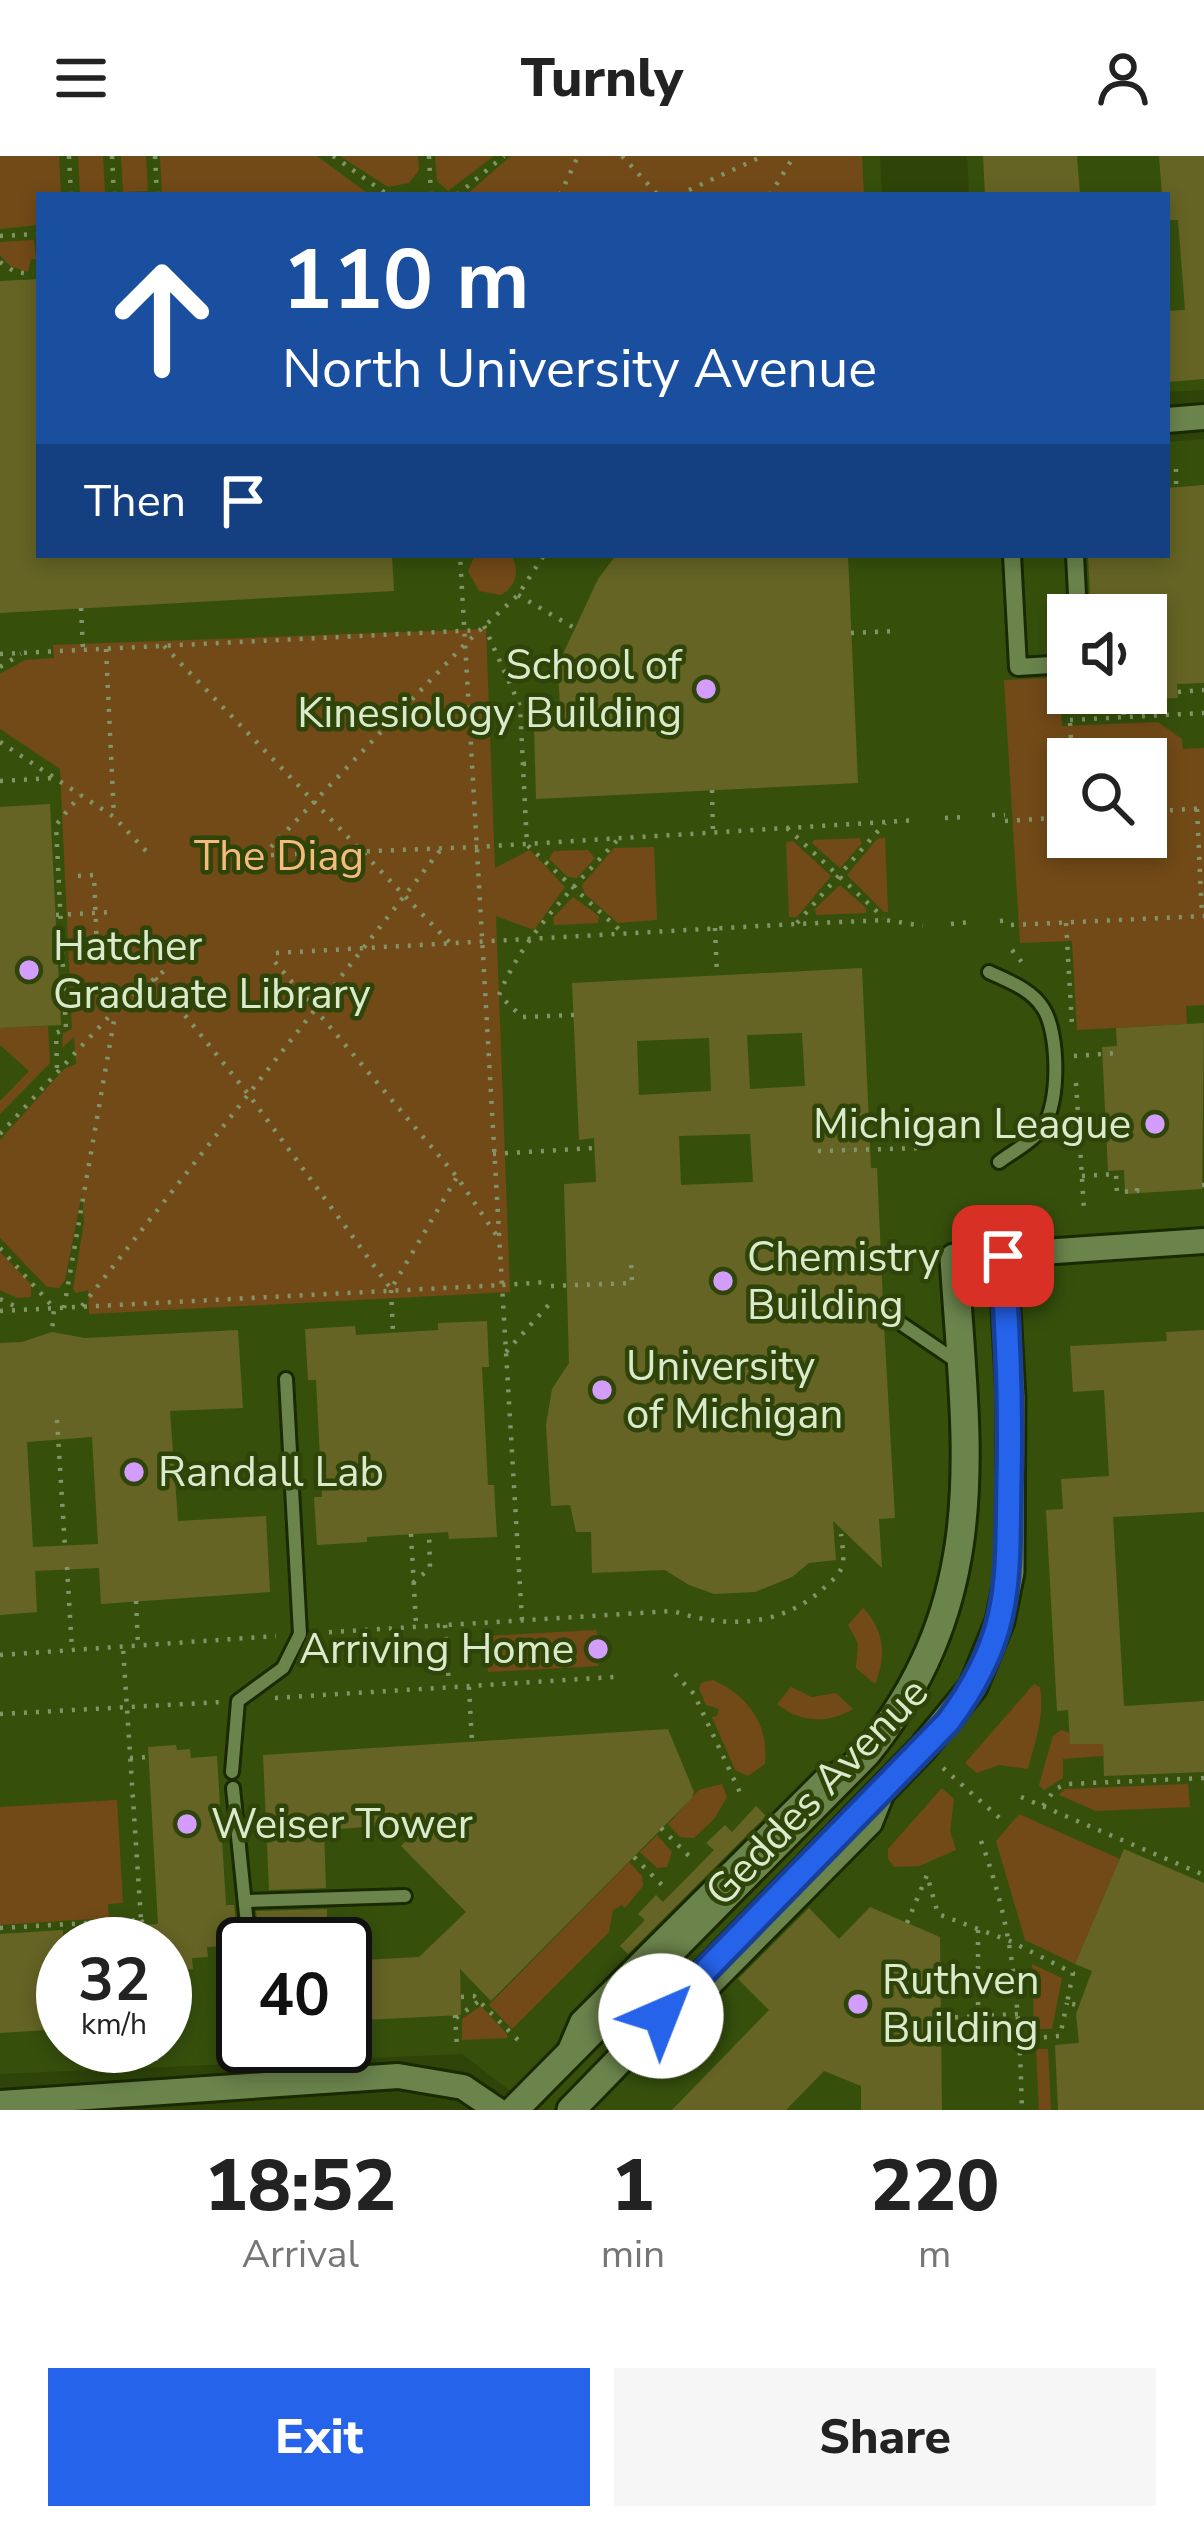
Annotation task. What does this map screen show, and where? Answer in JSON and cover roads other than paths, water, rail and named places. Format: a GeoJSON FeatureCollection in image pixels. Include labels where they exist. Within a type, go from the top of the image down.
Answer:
{"type":"FeatureCollection","features":[{"type":"Feature","properties":{"kind":"street"},"geometry":{"type":"LineString","coordinates":[[1170,420],[1204,417]]}},
{"type":"Feature","properties":{"kind":"street"},"geometry":{"type":"LineString","coordinates":[[1012,558],[1018,667],[1047,665]]}},
{"type":"Feature","properties":{"kind":"street"},"geometry":{"type":"LineString","coordinates":[[1075,558],[1077,594]]}},
{"type":"Feature","properties":{"kind":"street"},"geometry":{"type":"LineString","coordinates":[[954,1258],[1204,1241]]}},
{"type":"Feature","properties":{"kind":"street","name":"Geddes Avenue"},"geometry":{"type":"LineString","coordinates":[[571,2110],[948,1722],[973,1687],[994,1637],[1010,1572],[1011,1397],[1003,1256]]}},
{"type":"Feature","properties":{"kind":"street","name":"Geddes Avenue"},"geometry":{"type":"LineString","coordinates":[[514,2110],[866,1754],[899,1713],[925,1667],[950,1601],[962,1545],[966,1469],[954,1258]]}},
{"type":"Feature","properties":{"kind":"street"},"geometry":{"type":"LineString","coordinates":[[0,2103],[398,2076],[463,2086],[497,2110]]}},
{"type":"Feature","properties":{"kind":"lane"},"geometry":{"type":"LineString","coordinates":[[989,972],[1022,987],[1043,1006],[1055,1087],[1054,1103],[1041,1130],[999,1162]]}},
{"type":"Feature","properties":{"kind":"lane"},"geometry":{"type":"LineString","coordinates":[[884,1312],[960,1364]]}},
{"type":"Feature","properties":{"kind":"lane"},"geometry":{"type":"LineString","coordinates":[[232,1772],[238,1701],[283,1668],[300,1634],[286,1379]]}},
{"type":"Feature","properties":{"kind":"lane"},"geometry":{"type":"LineString","coordinates":[[232,1787],[248,1917]]}},
{"type":"Feature","properties":{"kind":"lane"},"geometry":{"type":"LineString","coordinates":[[247,1901],[405,1895]]}},
{"type":"Feature","properties":{"kind":"place","name":"School of Kinesiology Building"},"geometry":{"type":"Point","coordinates":[706,689]}},
{"type":"Feature","properties":{"kind":"place","name":"Hatcher Graduate Library"},"geometry":{"type":"Point","coordinates":[29,970]}},
{"type":"Feature","properties":{"kind":"place","name":"Michigan League"},"geometry":{"type":"Point","coordinates":[1155,1124]}},
{"type":"Feature","properties":{"kind":"place","name":"Chemistry Building"},"geometry":{"type":"Point","coordinates":[723,1281]}},
{"type":"Feature","properties":{"kind":"place","name":"University of Michigan"},"geometry":{"type":"Point","coordinates":[602,1390]}},
{"type":"Feature","properties":{"kind":"place","name":"Randall Lab"},"geometry":{"type":"Point","coordinates":[134,1472]}},
{"type":"Feature","properties":{"kind":"place","name":"Arriving Home"},"geometry":{"type":"Point","coordinates":[598,1649]}},
{"type":"Feature","properties":{"kind":"place","name":"Weiser Tower"},"geometry":{"type":"Point","coordinates":[187,1824]}},
{"type":"Feature","properties":{"kind":"place","name":"Ruthven Building"},"geometry":{"type":"Point","coordinates":[858,2004]}},
{"type":"Feature","properties":{"kind":"park label","name":"The Diag"},"geometry":{"type":"Point","coordinates":[279,856]}}]}
